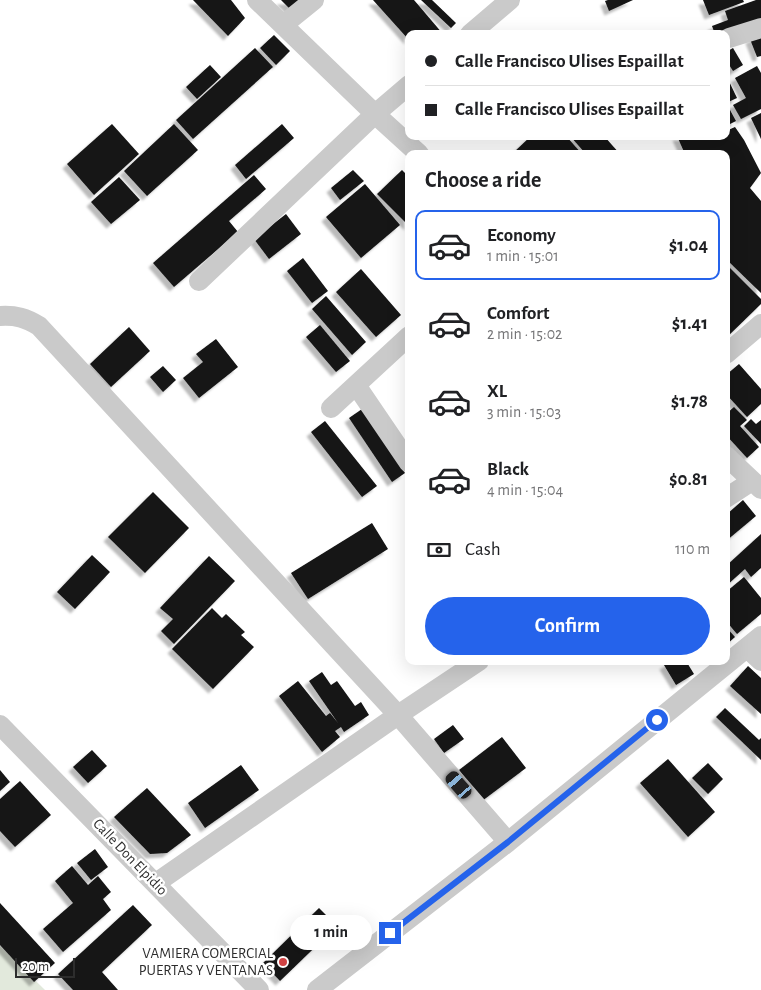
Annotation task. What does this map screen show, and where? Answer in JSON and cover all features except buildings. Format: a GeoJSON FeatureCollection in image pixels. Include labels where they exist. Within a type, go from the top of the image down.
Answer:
{"type":"FeatureCollection","features":[{"type":"Feature","properties":{"kind":"street"},"geometry":{"type":"LineString","coordinates":[[257,0],[415,150]]}},
{"type":"Feature","properties":{"kind":"street"},"geometry":{"type":"LineString","coordinates":[[283,25],[314,0]]}},
{"type":"Feature","properties":{"kind":"street"},"geometry":{"type":"LineString","coordinates":[[475,30],[510,0]]}},
{"type":"Feature","properties":{"kind":"street"},"geometry":{"type":"LineString","coordinates":[[730,38],[761,28]]}},
{"type":"Feature","properties":{"kind":"street"},"geometry":{"type":"LineString","coordinates":[[200,281],[375,114],[405,88]]}},
{"type":"Feature","properties":{"kind":"street"},"geometry":{"type":"LineString","coordinates":[[0,316],[13,315],[27,318],[39,326],[398,715],[508,842]]}},
{"type":"Feature","properties":{"kind":"street"},"geometry":{"type":"LineString","coordinates":[[730,351],[761,324]]}},
{"type":"Feature","properties":{"kind":"street"},"geometry":{"type":"LineString","coordinates":[[331,408],[405,340]]}},
{"type":"Feature","properties":{"kind":"street"},"geometry":{"type":"LineString","coordinates":[[356,385],[405,457]]}},
{"type":"Feature","properties":{"kind":"street"},"geometry":{"type":"LineString","coordinates":[[730,460],[757,485],[730,496]]}},
{"type":"Feature","properties":{"kind":"street"},"geometry":{"type":"LineString","coordinates":[[317,990],[756,648]]}},
{"type":"Feature","properties":{"kind":"street"},"geometry":{"type":"LineString","coordinates":[[156,883],[473,665]]}},
{"type":"Feature","properties":{"kind":"street","name":"Calle Don Elpidio"},"geometry":{"type":"LineString","coordinates":[[0,725],[259,990]]}},
{"type":"Feature","properties":{"kind":"shaded area"},"geometry":{"type":"Polygon","coordinates":[[[0,946],[45,990],[0,990],[0,946]]]}},
{"type":"Feature","properties":{"kind":"place","name":"VAMIERA COMERCIAL PUERTAS Y VENTANAS"},"geometry":{"type":"Point","coordinates":[283,962]}},
{"type":"Feature","properties":{"kind":"route"},"geometry":{"type":"LineString","coordinates":[[390,933],[508,842],[657,720]]}}]}
